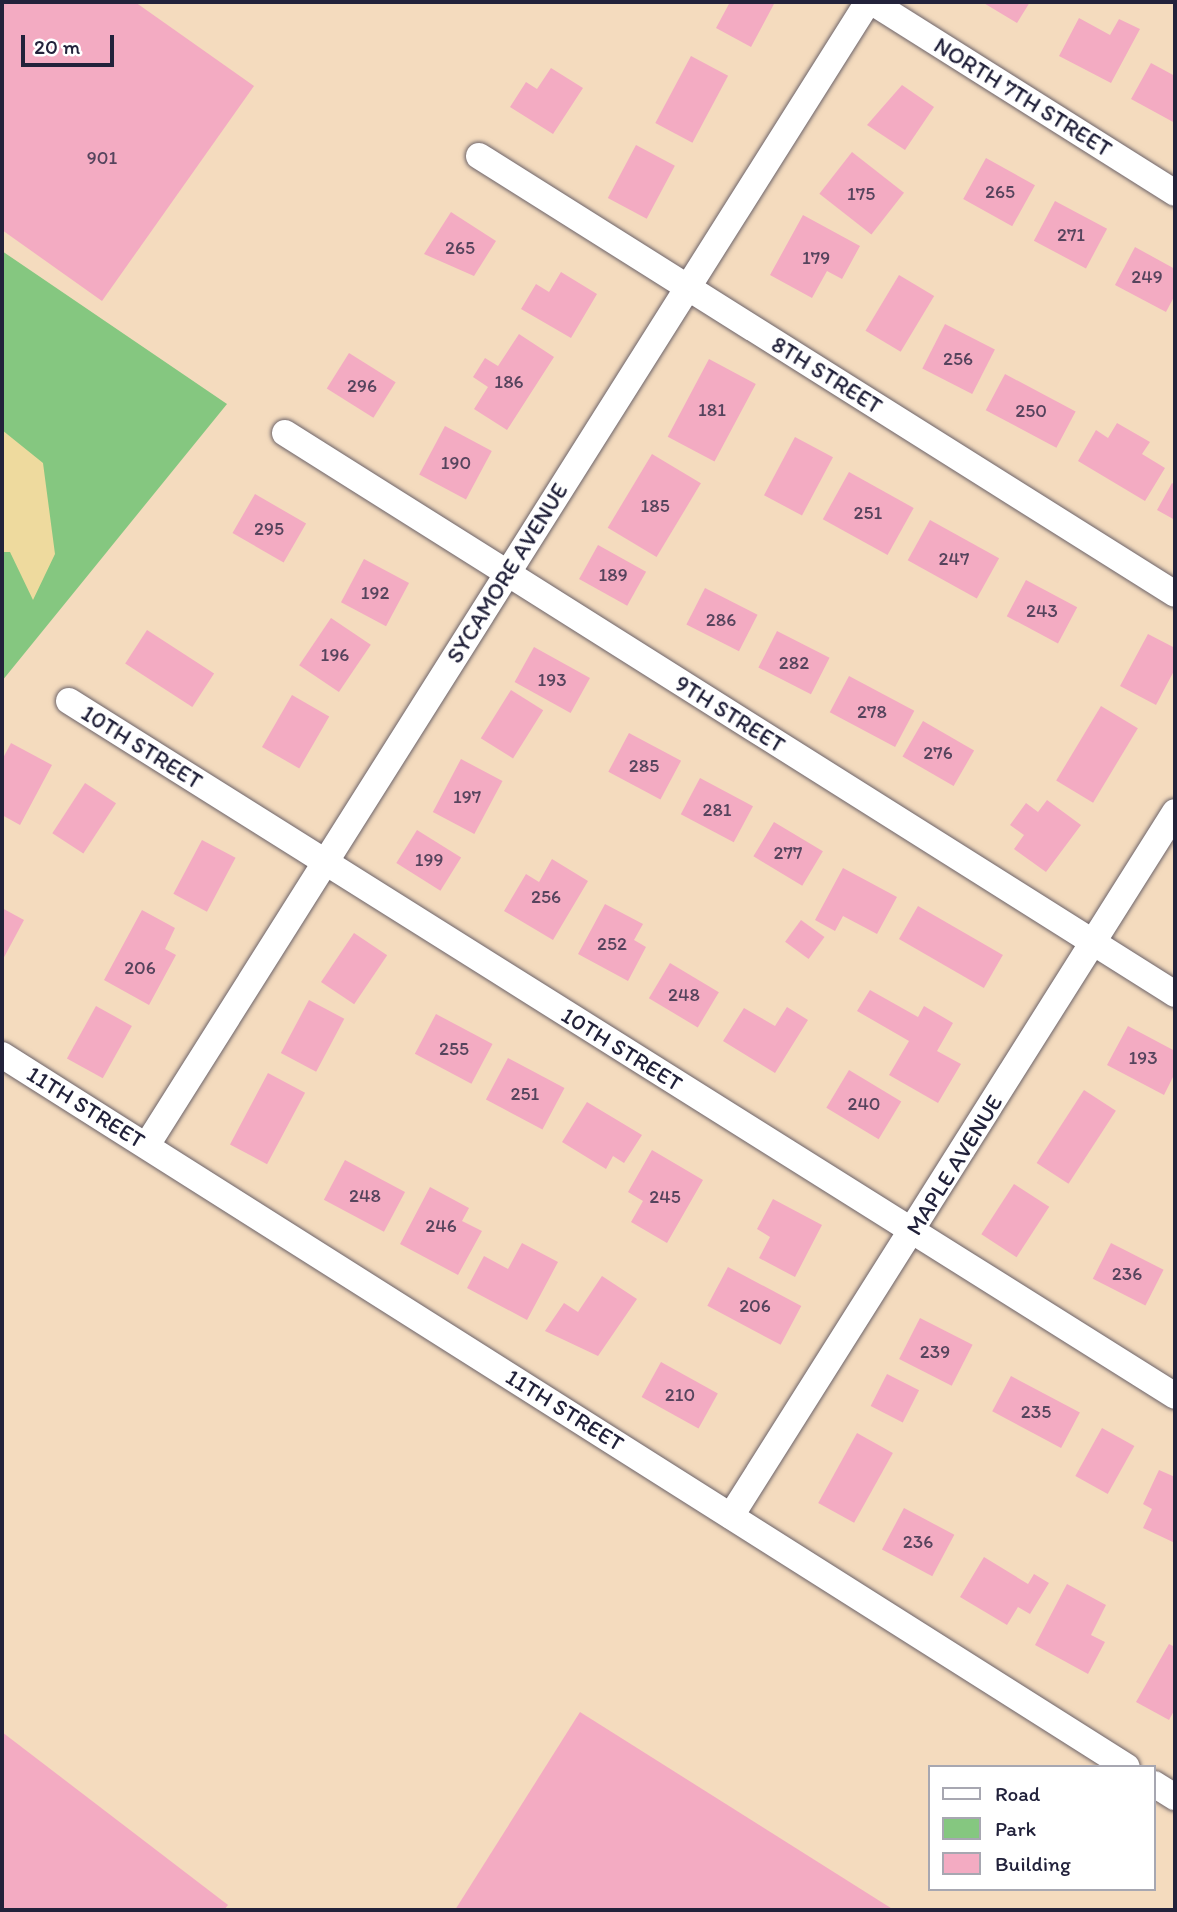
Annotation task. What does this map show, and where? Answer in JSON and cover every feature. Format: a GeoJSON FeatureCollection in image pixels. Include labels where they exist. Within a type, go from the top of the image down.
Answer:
{"type":"FeatureCollection","features":[{"type":"Feature","properties":{"kind":"street","name":"NORTH 7TH STREET"},"geometry":{"type":"LineString","coordinates":[[870,2],[1175,193]]}},
{"type":"Feature","properties":{"kind":"street","name":"SYCAMORE AVENUE"},"geometry":{"type":"LineString","coordinates":[[147,1145],[687,287],[870,2]]}},
{"type":"Feature","properties":{"kind":"street","name":"8TH STREET"},"geometry":{"type":"LineString","coordinates":[[480,156],[1175,594]]}},
{"type":"Feature","properties":{"kind":"street","name":"9TH STREET"},"geometry":{"type":"LineString","coordinates":[[285,433],[1175,994]]}},
{"type":"Feature","properties":{"kind":"street","name":"10TH STREET"},"geometry":{"type":"LineString","coordinates":[[69,701],[1175,1396]]}},
{"type":"Feature","properties":{"kind":"street","name":"MAPLE AVENUE"},"geometry":{"type":"LineString","coordinates":[[731,1516],[1175,812]]}},
{"type":"Feature","properties":{"kind":"street","name":"11TH STREET"},"geometry":{"type":"LineString","coordinates":[[2,1055],[1124,1765]]}},
{"type":"Feature","properties":{"kind":"street"},"geometry":{"type":"LineString","coordinates":[[1156,1785],[1175,1797]]}},
{"type":"Feature","properties":{"kind":"green space"},"geometry":{"type":"Polygon","coordinates":[[[2,251],[227,404],[2,681],[2,251]]]}},
{"type":"Feature","properties":{"kind":"sand"},"geometry":{"type":"Polygon","coordinates":[[[2,430],[43,463],[55,554],[33,600],[10,552],[2,552],[2,430]]]}},
{"type":"Feature","properties":{"kind":"building"},"geometry":{"type":"Polygon","coordinates":[[[2,2],[135,2],[254,86],[102,301],[2,230],[2,2]]]}},
{"type":"Feature","properties":{"kind":"building"},"geometry":{"type":"Polygon","coordinates":[[[730,2],[775,2],[751,47],[716,28],[730,2]]]}},
{"type":"Feature","properties":{"kind":"building"},"geometry":{"type":"Polygon","coordinates":[[[982,2],[1030,2],[1017,23],[982,2]]]}},
{"type":"Feature","properties":{"kind":"building"},"geometry":{"type":"Polygon","coordinates":[[[1079,18],[1110,35],[1119,19],[1140,29],[1111,83],[1059,56],[1079,18]]]}},
{"type":"Feature","properties":{"kind":"building"},"geometry":{"type":"Polygon","coordinates":[[[691,56],[728,76],[692,143],[655,123],[691,56]]]}},
{"type":"Feature","properties":{"kind":"building"},"geometry":{"type":"Polygon","coordinates":[[[1151,63],[1175,76],[1175,123],[1131,99],[1151,63]]]}},
{"type":"Feature","properties":{"kind":"building"},"geometry":{"type":"Polygon","coordinates":[[[551,68],[583,88],[553,134],[510,107],[526,82],[537,89],[551,68]]]}},
{"type":"Feature","properties":{"kind":"building"},"geometry":{"type":"Polygon","coordinates":[[[902,85],[934,107],[905,150],[867,125],[902,85]]]}},
{"type":"Feature","properties":{"kind":"building"},"geometry":{"type":"Polygon","coordinates":[[[636,145],[675,166],[647,219],[608,198],[636,145]]]}},
{"type":"Feature","properties":{"kind":"building"},"geometry":{"type":"Polygon","coordinates":[[[852,152],[904,193],[871,234],[819,194],[852,152]]]}},
{"type":"Feature","properties":{"kind":"building"},"geometry":{"type":"Polygon","coordinates":[[[986,158],[1035,185],[1012,226],[963,199],[986,158]]]}},
{"type":"Feature","properties":{"kind":"building"},"geometry":{"type":"Polygon","coordinates":[[[1055,201],[1107,229],[1086,268],[1034,241],[1055,201]]]}},
{"type":"Feature","properties":{"kind":"building"},"geometry":{"type":"Polygon","coordinates":[[[451,212],[496,241],[474,276],[424,254],[451,212]]]}},
{"type":"Feature","properties":{"kind":"building"},"geometry":{"type":"Polygon","coordinates":[[[803,215],[860,246],[842,279],[827,271],[812,298],[770,275],[803,215]]]}},
{"type":"Feature","properties":{"kind":"building"},"geometry":{"type":"Polygon","coordinates":[[[1135,247],[1175,269],[1175,295],[1166,312],[1115,285],[1135,247]]]}},
{"type":"Feature","properties":{"kind":"building"},"geometry":{"type":"Polygon","coordinates":[[[561,272],[597,294],[571,338],[521,309],[536,284],[549,292],[561,272]]]}},
{"type":"Feature","properties":{"kind":"building"},"geometry":{"type":"Polygon","coordinates":[[[899,275],[934,296],[901,352],[866,331],[899,275]]]}},
{"type":"Feature","properties":{"kind":"building"},"geometry":{"type":"Polygon","coordinates":[[[945,324],[995,349],[972,394],[922,369],[945,324]]]}},
{"type":"Feature","properties":{"kind":"building"},"geometry":{"type":"Polygon","coordinates":[[[519,334],[554,357],[507,430],[474,409],[488,387],[473,377],[485,358],[498,366],[519,334]]]}},
{"type":"Feature","properties":{"kind":"building"},"geometry":{"type":"Polygon","coordinates":[[[349,353],[396,382],[373,418],[327,389],[349,353]]]}},
{"type":"Feature","properties":{"kind":"building"},"geometry":{"type":"Polygon","coordinates":[[[709,359],[756,384],[714,462],[668,437],[709,359]]]}},
{"type":"Feature","properties":{"kind":"building"},"geometry":{"type":"Polygon","coordinates":[[[1005,374],[1076,412],[1056,448],[986,410],[1005,374]]]}},
{"type":"Feature","properties":{"kind":"building"},"geometry":{"type":"Polygon","coordinates":[[[1117,423],[1150,442],[1142,454],[1165,468],[1145,501],[1078,461],[1096,430],[1108,438],[1117,423]]]}},
{"type":"Feature","properties":{"kind":"building"},"geometry":{"type":"Polygon","coordinates":[[[445,426],[492,451],[466,499],[419,475],[445,426]]]}},
{"type":"Feature","properties":{"kind":"building"},"geometry":{"type":"Polygon","coordinates":[[[795,437],[833,457],[802,515],[764,495],[795,437]]]}},
{"type":"Feature","properties":{"kind":"building"},"geometry":{"type":"Polygon","coordinates":[[[652,454],[701,483],[657,557],[608,528],[652,454]]]}},
{"type":"Feature","properties":{"kind":"building"},"geometry":{"type":"Polygon","coordinates":[[[849,472],[914,508],[888,555],[823,519],[849,472]]]}},
{"type":"Feature","properties":{"kind":"building"},"geometry":{"type":"Polygon","coordinates":[[[1172,483],[1175,485],[1175,520],[1157,510],[1172,483]]]}},
{"type":"Feature","properties":{"kind":"building"},"geometry":{"type":"Polygon","coordinates":[[[255,494],[306,524],[284,562],[232,533],[255,494]]]}},
{"type":"Feature","properties":{"kind":"building"},"geometry":{"type":"Polygon","coordinates":[[[930,520],[999,558],[977,599],[908,560],[930,520]]]}},
{"type":"Feature","properties":{"kind":"building"},"geometry":{"type":"Polygon","coordinates":[[[598,545],[646,572],[627,606],[579,579],[598,545]]]}},
{"type":"Feature","properties":{"kind":"building"},"geometry":{"type":"Polygon","coordinates":[[[364,559],[409,583],[386,626],[341,602],[364,559]]]}},
{"type":"Feature","properties":{"kind":"building"},"geometry":{"type":"Polygon","coordinates":[[[1026,580],[1077,607],[1058,643],[1007,616],[1026,580]]]}},
{"type":"Feature","properties":{"kind":"building"},"geometry":{"type":"Polygon","coordinates":[[[705,588],[758,615],[739,651],[686,625],[705,588]]]}},
{"type":"Feature","properties":{"kind":"building"},"geometry":{"type":"Polygon","coordinates":[[[331,618],[371,645],[339,692],[299,665],[331,618]]]}},
{"type":"Feature","properties":{"kind":"building"},"geometry":{"type":"Polygon","coordinates":[[[147,630],[214,674],[192,707],[125,664],[147,630]]]}},
{"type":"Feature","properties":{"kind":"building"},"geometry":{"type":"Polygon","coordinates":[[[777,631],[830,658],[811,694],[758,668],[777,631]]]}},
{"type":"Feature","properties":{"kind":"building"},"geometry":{"type":"Polygon","coordinates":[[[1148,634],[1175,648],[1175,669],[1156,705],[1120,686],[1148,634]]]}},
{"type":"Feature","properties":{"kind":"building"},"geometry":{"type":"Polygon","coordinates":[[[534,647],[590,678],[571,713],[515,682],[534,647]]]}},
{"type":"Feature","properties":{"kind":"building"},"geometry":{"type":"Polygon","coordinates":[[[849,676],[914,711],[895,747],[830,712],[849,676]]]}},
{"type":"Feature","properties":{"kind":"building"},"geometry":{"type":"Polygon","coordinates":[[[511,690],[543,710],[513,758],[481,738],[511,690]]]}},
{"type":"Feature","properties":{"kind":"building"},"geometry":{"type":"Polygon","coordinates":[[[292,695],[329,716],[299,768],[262,747],[292,695]]]}},
{"type":"Feature","properties":{"kind":"building"},"geometry":{"type":"Polygon","coordinates":[[[1101,706],[1138,728],[1093,803],[1056,781],[1101,706]]]}},
{"type":"Feature","properties":{"kind":"building"},"geometry":{"type":"Polygon","coordinates":[[[923,721],[974,750],[954,786],[902,757],[923,721]]]}},
{"type":"Feature","properties":{"kind":"building"},"geometry":{"type":"Polygon","coordinates":[[[629,733],[681,761],[660,800],[608,772],[629,733]]]}},
{"type":"Feature","properties":{"kind":"building"},"geometry":{"type":"Polygon","coordinates":[[[11,743],[52,765],[20,825],[2,815],[2,760],[11,743]]]}},
{"type":"Feature","properties":{"kind":"building"},"geometry":{"type":"Polygon","coordinates":[[[461,759],[502,781],[474,834],[433,812],[461,759]]]}},
{"type":"Feature","properties":{"kind":"building"},"geometry":{"type":"Polygon","coordinates":[[[700,778],[753,806],[734,842],[681,814],[700,778]]]}},
{"type":"Feature","properties":{"kind":"building"},"geometry":{"type":"Polygon","coordinates":[[[85,783],[116,803],[83,853],[52,833],[85,783]]]}},
{"type":"Feature","properties":{"kind":"building"},"geometry":{"type":"Polygon","coordinates":[[[1047,800],[1081,825],[1046,872],[1014,849],[1024,835],[1010,825],[1026,803],[1038,812],[1047,800]]]}},
{"type":"Feature","properties":{"kind":"building"},"geometry":{"type":"Polygon","coordinates":[[[774,822],[823,851],[802,886],[753,856],[774,822]]]}},
{"type":"Feature","properties":{"kind":"building"},"geometry":{"type":"Polygon","coordinates":[[[417,830],[461,858],[440,891],[396,863],[417,830]]]}},
{"type":"Feature","properties":{"kind":"building"},"geometry":{"type":"Polygon","coordinates":[[[202,840],[236,858],[207,912],[173,894],[202,840]]]}},
{"type":"Feature","properties":{"kind":"building"},"geometry":{"type":"Polygon","coordinates":[[[552,859],[588,881],[553,940],[504,911],[526,874],[539,882],[552,859]]]}},
{"type":"Feature","properties":{"kind":"building"},"geometry":{"type":"Polygon","coordinates":[[[843,868],[897,897],[877,934],[843,916],[835,931],[815,920],[843,868]]]}},
{"type":"Feature","properties":{"kind":"building"},"geometry":{"type":"Polygon","coordinates":[[[605,904],[643,924],[634,940],[646,947],[628,981],[578,954],[605,904]]]}},
{"type":"Feature","properties":{"kind":"building"},"geometry":{"type":"Polygon","coordinates":[[[918,906],[1003,955],[984,988],[899,939],[918,906]]]}},
{"type":"Feature","properties":{"kind":"building"},"geometry":{"type":"Polygon","coordinates":[[[2,908],[24,920],[2,961],[2,908]]]}},
{"type":"Feature","properties":{"kind":"building"},"geometry":{"type":"Polygon","coordinates":[[[142,910],[175,928],[165,949],[176,955],[149,1005],[104,980],[142,910]]]}},
{"type":"Feature","properties":{"kind":"building"},"geometry":{"type":"Polygon","coordinates":[[[801,920],[824,937],[809,959],[785,942],[801,920]]]}},
{"type":"Feature","properties":{"kind":"building"},"geometry":{"type":"Polygon","coordinates":[[[354,933],[387,955],[354,1004],[321,982],[354,933]]]}},
{"type":"Feature","properties":{"kind":"building"},"geometry":{"type":"Polygon","coordinates":[[[670,963],[719,992],[698,1028],[649,998],[670,963]]]}},
{"type":"Feature","properties":{"kind":"building"},"geometry":{"type":"Polygon","coordinates":[[[870,990],[918,1017],[924,1006],[953,1023],[937,1051],[961,1064],[938,1103],[889,1075],[909,1041],[857,1011],[870,990]]]}},
{"type":"Feature","properties":{"kind":"building"},"geometry":{"type":"Polygon","coordinates":[[[309,1000],[344,1019],[316,1072],[281,1053],[309,1000]]]}},
{"type":"Feature","properties":{"kind":"building"},"geometry":{"type":"Polygon","coordinates":[[[96,1006],[132,1026],[103,1078],[67,1058],[96,1006]]]}},
{"type":"Feature","properties":{"kind":"building"},"geometry":{"type":"Polygon","coordinates":[[[787,1007],[808,1020],[775,1073],[723,1041],[744,1008],[775,1026],[787,1007]]]}},
{"type":"Feature","properties":{"kind":"building"},"geometry":{"type":"Polygon","coordinates":[[[436,1014],[493,1044],[471,1084],[415,1054],[436,1014]]]}},
{"type":"Feature","properties":{"kind":"building"},"geometry":{"type":"Polygon","coordinates":[[[1128,1026],[1175,1051],[1175,1073],[1164,1095],[1107,1065],[1128,1026]]]}},
{"type":"Feature","properties":{"kind":"building"},"geometry":{"type":"Polygon","coordinates":[[[508,1058],[565,1088],[542,1130],[486,1099],[508,1058]]]}},
{"type":"Feature","properties":{"kind":"building"},"geometry":{"type":"Polygon","coordinates":[[[849,1070],[901,1101],[879,1139],[826,1108],[849,1070]]]}},
{"type":"Feature","properties":{"kind":"building"},"geometry":{"type":"Polygon","coordinates":[[[268,1073],[305,1093],[267,1164],[230,1145],[268,1073]]]}},
{"type":"Feature","properties":{"kind":"building"},"geometry":{"type":"Polygon","coordinates":[[[1084,1090],[1116,1111],[1068,1184],[1037,1163],[1084,1090]]]}},
{"type":"Feature","properties":{"kind":"building"},"geometry":{"type":"Polygon","coordinates":[[[587,1102],[642,1135],[624,1163],[613,1156],[606,1169],[562,1142],[587,1102]]]}},
{"type":"Feature","properties":{"kind":"building"},"geometry":{"type":"Polygon","coordinates":[[[652,1150],[703,1180],[667,1243],[631,1222],[643,1201],[628,1192],[652,1150]]]}},
{"type":"Feature","properties":{"kind":"building"},"geometry":{"type":"Polygon","coordinates":[[[345,1160],[405,1192],[384,1232],[324,1200],[345,1160]]]}},
{"type":"Feature","properties":{"kind":"building"},"geometry":{"type":"Polygon","coordinates":[[[1014,1184],[1049,1207],[1017,1257],[981,1234],[1014,1184]]]}},
{"type":"Feature","properties":{"kind":"building"},"geometry":{"type":"Polygon","coordinates":[[[430,1187],[469,1208],[462,1221],[482,1231],[458,1275],[400,1244],[430,1187]]]}},
{"type":"Feature","properties":{"kind":"building"},"geometry":{"type":"Polygon","coordinates":[[[773,1199],[822,1225],[795,1277],[759,1258],[770,1237],[757,1229],[773,1199]]]}},
{"type":"Feature","properties":{"kind":"building"},"geometry":{"type":"Polygon","coordinates":[[[522,1243],[558,1262],[527,1320],[467,1288],[484,1256],[508,1269],[522,1243]]]}},
{"type":"Feature","properties":{"kind":"building"},"geometry":{"type":"Polygon","coordinates":[[[1111,1243],[1164,1270],[1145,1305],[1093,1279],[1111,1243]]]}},
{"type":"Feature","properties":{"kind":"building"},"geometry":{"type":"Polygon","coordinates":[[[728,1267],[801,1306],[781,1345],[707,1306],[728,1267]]]}},
{"type":"Feature","properties":{"kind":"building"},"geometry":{"type":"Polygon","coordinates":[[[602,1276],[637,1299],[598,1356],[545,1331],[564,1303],[578,1312],[602,1276]]]}},
{"type":"Feature","properties":{"kind":"building"},"geometry":{"type":"Polygon","coordinates":[[[920,1318],[973,1345],[952,1386],[899,1359],[920,1318]]]}},
{"type":"Feature","properties":{"kind":"building"},"geometry":{"type":"Polygon","coordinates":[[[661,1362],[718,1394],[698,1428],[642,1397],[661,1362]]]}},
{"type":"Feature","properties":{"kind":"building"},"geometry":{"type":"Polygon","coordinates":[[[887,1374],[919,1390],[903,1422],[871,1406],[887,1374]]]}},
{"type":"Feature","properties":{"kind":"building"},"geometry":{"type":"Polygon","coordinates":[[[1011,1376],[1080,1413],[1061,1448],[992,1411],[1011,1376]]]}},
{"type":"Feature","properties":{"kind":"building"},"geometry":{"type":"Polygon","coordinates":[[[1102,1428],[1134,1446],[1108,1494],[1075,1476],[1102,1428]]]}},
{"type":"Feature","properties":{"kind":"building"},"geometry":{"type":"Polygon","coordinates":[[[857,1433],[893,1453],[854,1523],[818,1503],[857,1433]]]}},
{"type":"Feature","properties":{"kind":"building"},"geometry":{"type":"Polygon","coordinates":[[[1159,1470],[1175,1477],[1175,1543],[1143,1528],[1152,1509],[1143,1504],[1159,1470]]]}},
{"type":"Feature","properties":{"kind":"building"},"geometry":{"type":"Polygon","coordinates":[[[904,1508],[954,1535],[932,1576],[882,1549],[904,1508]]]}},
{"type":"Feature","properties":{"kind":"building"},"geometry":{"type":"Polygon","coordinates":[[[984,1557],[1028,1584],[1034,1574],[1049,1583],[1030,1614],[1018,1607],[1007,1625],[960,1597],[984,1557]]]}},
{"type":"Feature","properties":{"kind":"building"},"geometry":{"type":"Polygon","coordinates":[[[1067,1584],[1106,1605],[1091,1635],[1105,1642],[1088,1674],[1035,1645],[1067,1584]]]}},
{"type":"Feature","properties":{"kind":"building"},"geometry":{"type":"Polygon","coordinates":[[[1169,1644],[1175,1647],[1175,1709],[1169,1720],[1136,1702],[1169,1644]]]}},
{"type":"Feature","properties":{"kind":"building"},"geometry":{"type":"Polygon","coordinates":[[[580,1712],[894,1910],[455,1910],[580,1712]]]}},
{"type":"Feature","properties":{"kind":"building"},"geometry":{"type":"Polygon","coordinates":[[[2,1732],[228,1905],[224,1910],[2,1910],[2,1732]]]}}]}
